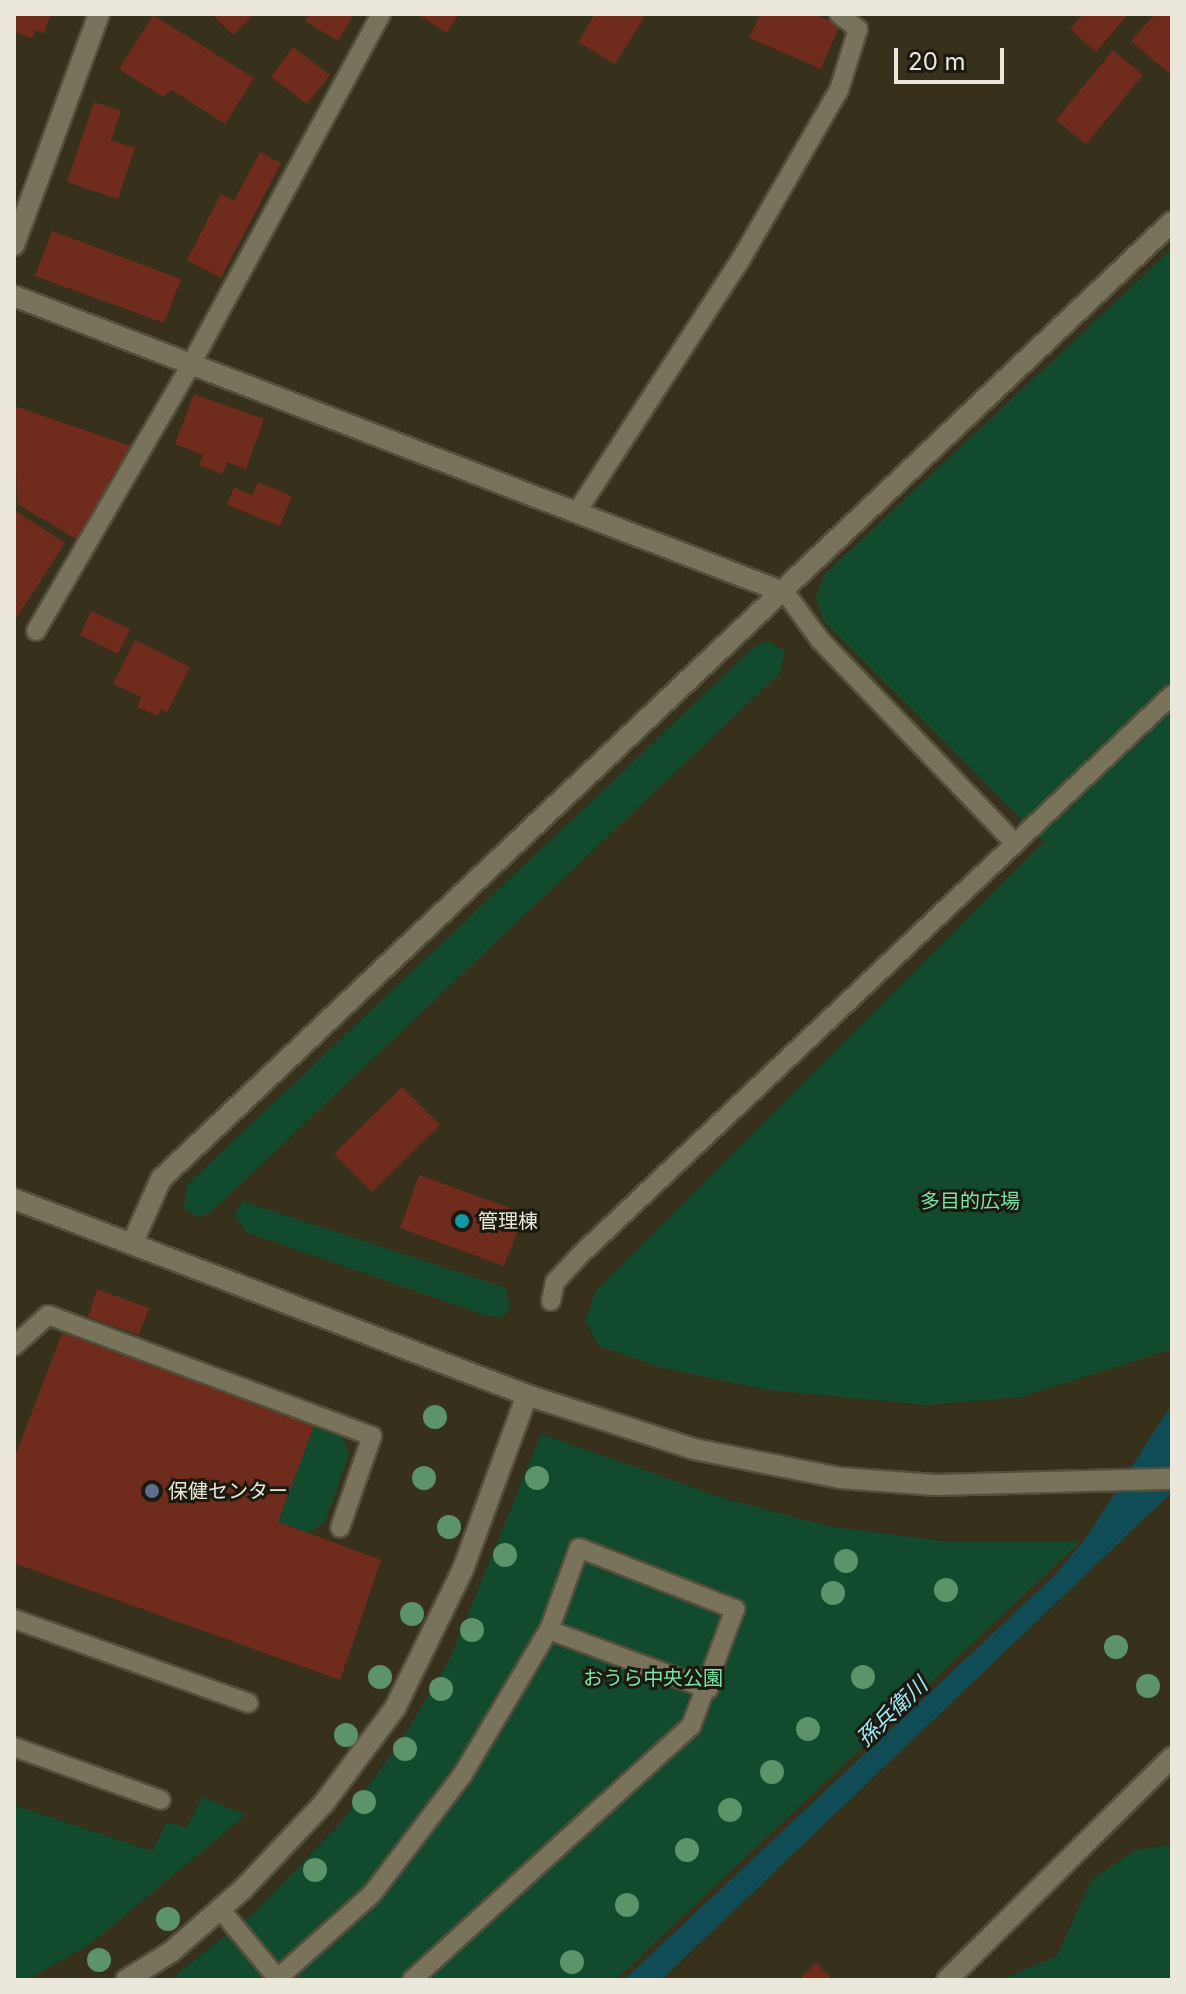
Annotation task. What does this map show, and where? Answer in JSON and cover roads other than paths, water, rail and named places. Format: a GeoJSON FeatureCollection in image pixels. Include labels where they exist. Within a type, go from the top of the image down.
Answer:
{"type":"FeatureCollection","features":[{"type":"Feature","properties":{"kind":"street"},"geometry":{"type":"LineString","coordinates":[[14,245],[99,14]]}},
{"type":"Feature","properties":{"kind":"street"},"geometry":{"type":"LineString","coordinates":[[132,1244],[161,1179],[784,595],[1172,222]]}},
{"type":"Feature","properties":{"kind":"street"},"geometry":{"type":"LineString","coordinates":[[14,296],[784,595]]}},
{"type":"Feature","properties":{"kind":"street"},"geometry":{"type":"LineString","coordinates":[[14,1199],[527,1395],[681,1446],[840,1478],[1029,1487],[1172,1479]]}},
{"type":"Feature","properties":{"kind":"street"},"geometry":{"type":"LineString","coordinates":[[126,1980],[221,1910],[324,1803],[395,1708],[463,1569],[527,1395]]}},
{"type":"Feature","properties":{"kind":"street"},"geometry":{"type":"LineString","coordinates":[[947,1980],[1172,1757]]}},
{"type":"Feature","properties":{"kind":"lane"},"geometry":{"type":"LineString","coordinates":[[36,631],[190,366],[381,14]]}},
{"type":"Feature","properties":{"kind":"lane"},"geometry":{"type":"LineString","coordinates":[[576,513],[741,259],[832,103],[858,29],[839,14]]}},
{"type":"Feature","properties":{"kind":"lane"},"geometry":{"type":"LineString","coordinates":[[784,595],[820,640],[1015,843]]}},
{"type":"Feature","properties":{"kind":"lane"},"geometry":{"type":"LineString","coordinates":[[551,1301],[555,1282],[580,1255],[1172,695]]}},
{"type":"Feature","properties":{"kind":"lane"},"geometry":{"type":"LineString","coordinates":[[14,1346],[48,1315],[372,1436],[340,1528]]}},
{"type":"Feature","properties":{"kind":"lane"},"geometry":{"type":"LineString","coordinates":[[221,1910],[279,1979],[372,1894],[463,1774],[549,1630],[579,1548],[735,1609],[708,1689],[691,1726],[412,1980]]}},
{"type":"Feature","properties":{"kind":"lane"},"geometry":{"type":"LineString","coordinates":[[14,1619],[248,1703]]}},
{"type":"Feature","properties":{"kind":"lane"},"geometry":{"type":"LineString","coordinates":[[549,1630],[708,1689]]}},
{"type":"Feature","properties":{"kind":"lane"},"geometry":{"type":"LineString","coordinates":[[14,1747],[161,1800]]}},
{"type":"Feature","properties":{"kind":"water"},"geometry":{"type":"Polygon","coordinates":[[[1172,1404],[1172,1492],[661,1980],[624,1980],[1052,1578],[1084,1541],[1172,1404]]]}},
{"type":"Feature","properties":{"kind":"place","name":"管理棟"},"geometry":{"type":"Point","coordinates":[462,1221]}},
{"type":"Feature","properties":{"kind":"place","name":"保健センター"},"geometry":{"type":"Point","coordinates":[152,1491]}},
{"type":"Feature","properties":{"kind":"park label","name":"多目的広場"},"geometry":{"type":"Point","coordinates":[970,1201]}},
{"type":"Feature","properties":{"kind":"park label","name":"おうら中央公園"},"geometry":{"type":"Point","coordinates":[653,1678]}},
{"type":"Feature","properties":{"kind":"water label","name":"孫兵衛川"},"geometry":{"type":"Point","coordinates":[892,1712]}}]}
